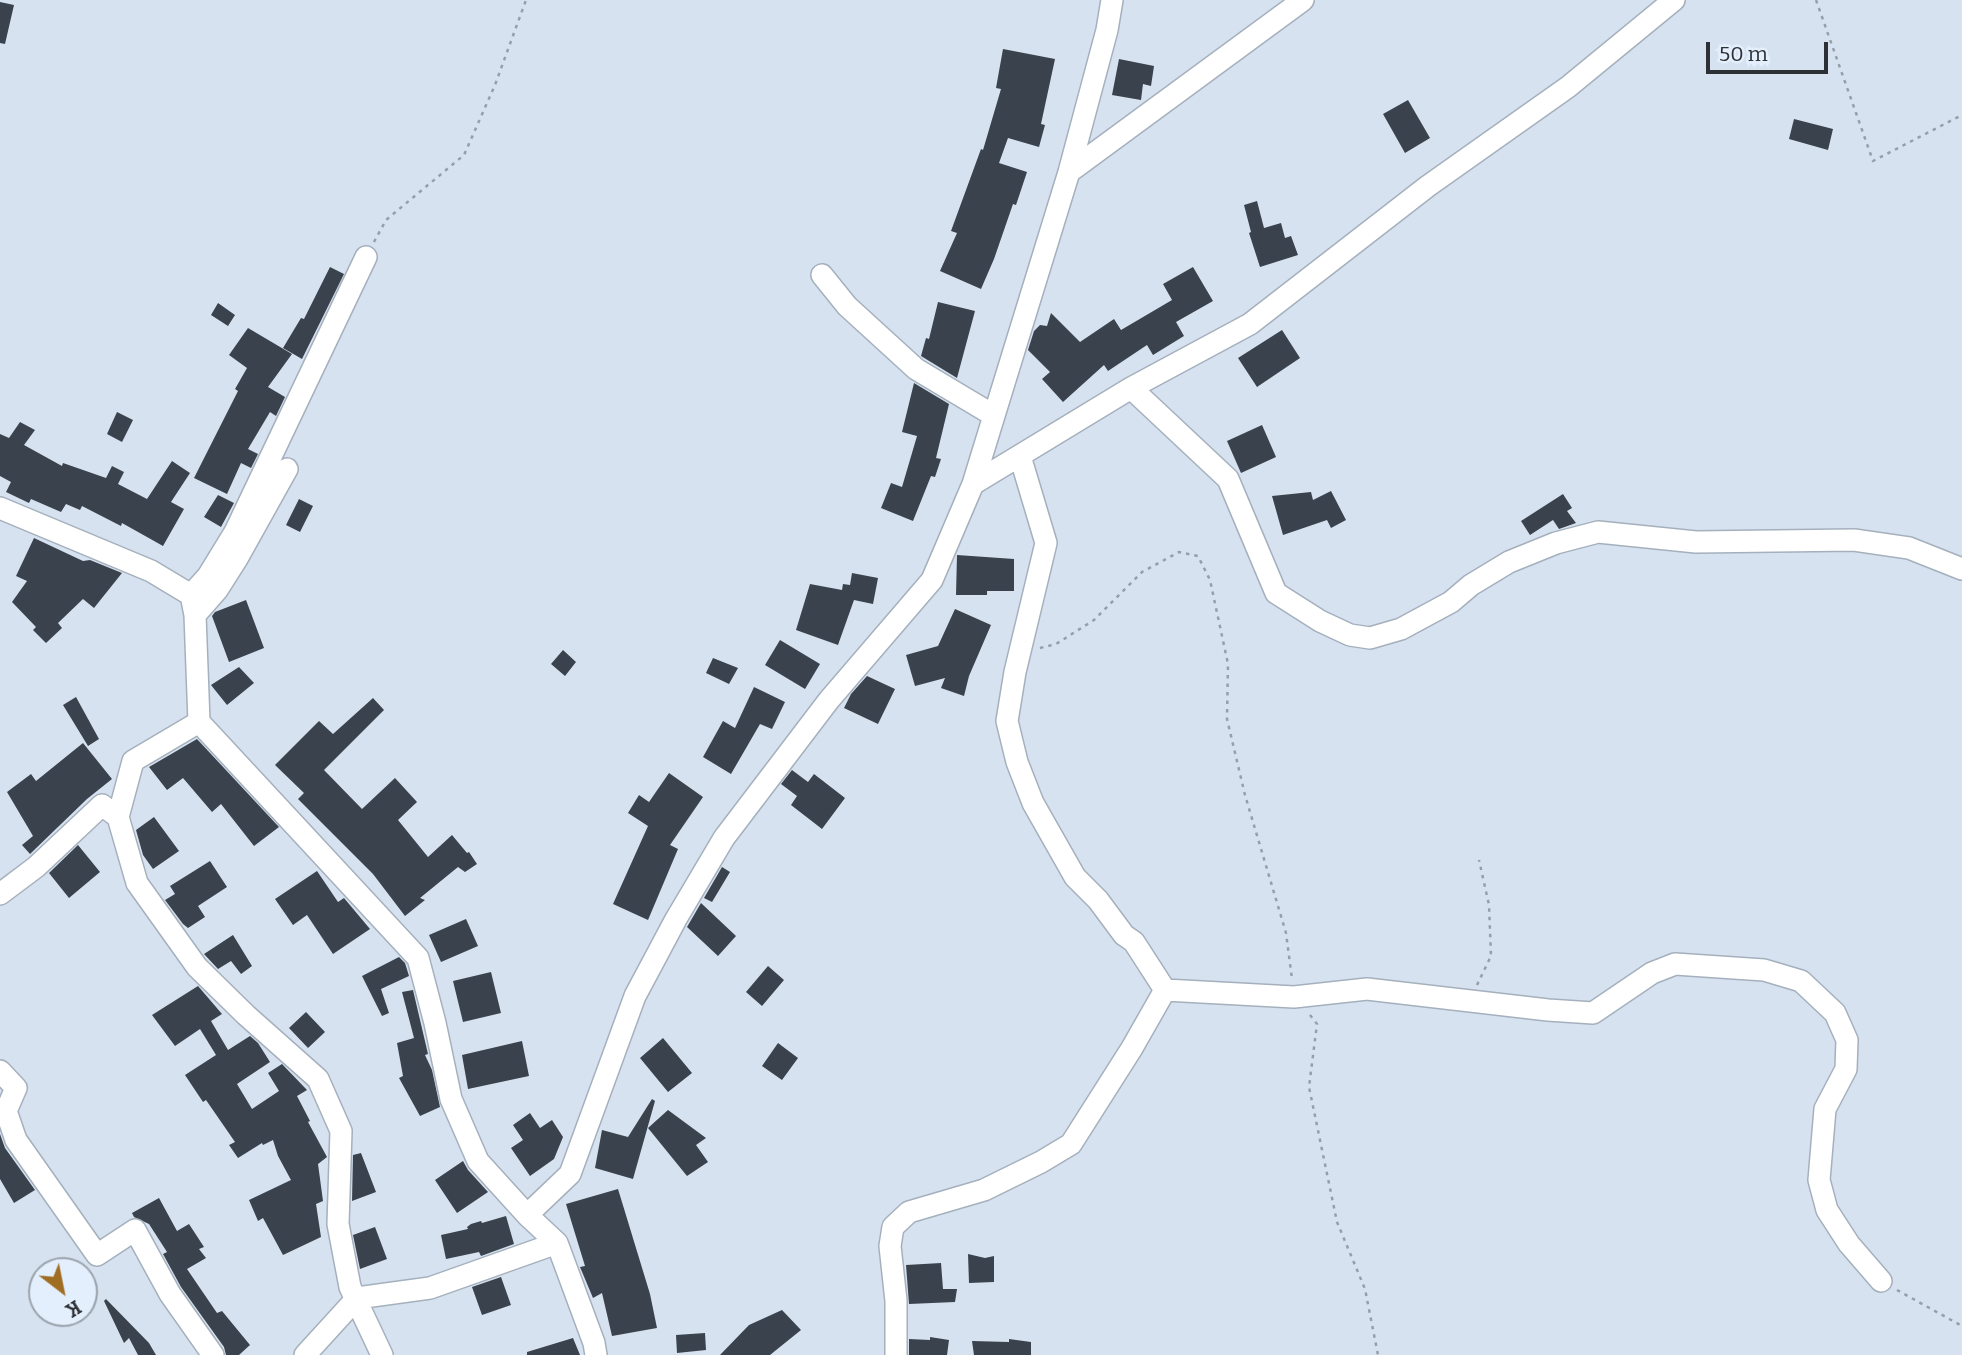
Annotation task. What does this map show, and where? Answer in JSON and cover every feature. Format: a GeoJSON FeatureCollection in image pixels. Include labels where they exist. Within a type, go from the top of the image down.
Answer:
{"type":"FeatureCollection","features":[{"type":"Feature","properties":{"kind":"street"},"geometry":{"type":"LineString","coordinates":[[527,1215],[570,1174],[635,996],[724,838],[829,700],[932,580],[973,484],[1069,172],[1107,30],[1112,0]]}},
{"type":"Feature","properties":{"kind":"street"},"geometry":{"type":"LineString","coordinates":[[1069,172],[1303,0]]}},
{"type":"Feature","properties":{"kind":"street"},"geometry":{"type":"LineString","coordinates":[[973,484],[1131,388],[1250,324],[1428,186],[1568,87],[1675,0]]}},
{"type":"Feature","properties":{"kind":"street"},"geometry":{"type":"LineString","coordinates":[[366,257],[235,532],[193,605],[199,722],[418,958],[451,1099],[478,1161],[527,1215],[557,1243],[596,1355]]}},
{"type":"Feature","properties":{"kind":"street"},"geometry":{"type":"LineString","coordinates":[[822,275],[846,306],[916,369],[993,415]]}},
{"type":"Feature","properties":{"kind":"street"},"geometry":{"type":"LineString","coordinates":[[1131,388],[1228,479],[1276,593],[1320,621],[1350,635],[1370,638],[1401,628],[1451,602],[1471,585],[1509,562],[1556,543],[1598,532],[1696,542],[1854,540],[1909,548],[1962,569]]}},
{"type":"Feature","properties":{"kind":"street"},"geometry":{"type":"LineString","coordinates":[[1020,456],[1046,543],[1019,652],[1007,721],[1017,762],[1033,803],[1075,877],[1098,901],[1124,936],[1134,942],[1165,990]]}},
{"type":"Feature","properties":{"kind":"street"},"geometry":{"type":"LineString","coordinates":[[193,605],[217,590],[287,469]]}},
{"type":"Feature","properties":{"kind":"street"},"geometry":{"type":"LineString","coordinates":[[0,508],[151,570],[193,605]]}},
{"type":"Feature","properties":{"kind":"street"},"geometry":{"type":"LineString","coordinates":[[199,722],[133,761],[117,817],[137,883],[197,967],[246,1016],[318,1079],[341,1131],[338,1224],[350,1287],[382,1355]]}},
{"type":"Feature","properties":{"kind":"street"},"geometry":{"type":"LineString","coordinates":[[0,894],[36,867],[102,805],[117,817]]}},
{"type":"Feature","properties":{"kind":"street"},"geometry":{"type":"LineString","coordinates":[[1165,990],[1294,997],[1367,989],[1593,1013],[1652,973],[1675,964],[1764,970],[1801,981],[1835,1013],[1847,1040],[1846,1069],[1825,1109],[1819,1180],[1827,1210],[1849,1244],[1881,1281]]}},
{"type":"Feature","properties":{"kind":"street"},"geometry":{"type":"LineString","coordinates":[[896,1355],[896,1301],[890,1246],[894,1227],[909,1212],[984,1190],[1071,1144],[1165,990]]}},
{"type":"Feature","properties":{"kind":"street"},"geometry":{"type":"LineString","coordinates":[[0,1071],[16,1088],[6,1111],[16,1140],[97,1255],[135,1230],[170,1294],[213,1355]]}},
{"type":"Feature","properties":{"kind":"street"},"geometry":{"type":"LineString","coordinates":[[305,1355],[357,1298],[430,1288],[557,1243]]}},
{"type":"Feature","properties":{"kind":"path"},"geometry":{"type":"LineString","coordinates":[[366,257],[386,220],[464,155],[495,85],[526,0]]}},
{"type":"Feature","properties":{"kind":"path"},"geometry":{"type":"LineString","coordinates":[[1816,0],[1873,161],[1962,115]]}},
{"type":"Feature","properties":{"kind":"path"},"geometry":{"type":"LineString","coordinates":[[1019,652],[1056,644],[1094,620],[1142,572],[1179,552],[1198,556],[1210,580],[1228,664],[1227,719],[1245,795],[1286,933],[1294,997],[1317,1024],[1309,1087],[1337,1222],[1365,1289],[1378,1355]]}},
{"type":"Feature","properties":{"kind":"path"},"geometry":{"type":"LineString","coordinates":[[1469,1000],[1491,956],[1489,905],[1479,860]]}},
{"type":"Feature","properties":{"kind":"path"},"geometry":{"type":"LineString","coordinates":[[1881,1281],[1962,1326]]}},
{"type":"Feature","properties":{"kind":"building"},"geometry":{"type":"Polygon","coordinates":[[[0,2],[14,5],[5,44],[0,43],[0,2]]]}},
{"type":"Feature","properties":{"kind":"building"},"geometry":{"type":"Polygon","coordinates":[[[1003,49],[1055,59],[1041,124],[1045,125],[1039,147],[1008,138],[999,163],[1027,172],[981,289],[940,271],[957,233],[951,231],[981,149],[983,150],[1001,89],[996,88],[1003,49]]]}},
{"type":"Feature","properties":{"kind":"building"},"geometry":{"type":"Polygon","coordinates":[[[1119,59],[1154,66],[1151,86],[1143,84],[1141,100],[1112,95],[1119,59]]]}},
{"type":"Feature","properties":{"kind":"building"},"geometry":{"type":"Polygon","coordinates":[[[1408,100],[1430,138],[1405,153],[1383,114],[1408,100]]]}},
{"type":"Feature","properties":{"kind":"building"},"geometry":{"type":"Polygon","coordinates":[[[1794,119],[1833,129],[1828,150],[1789,139],[1794,119]]]}},
{"type":"Feature","properties":{"kind":"building"},"geometry":{"type":"Polygon","coordinates":[[[1257,201],[1264,228],[1281,223],[1285,238],[1291,236],[1298,255],[1260,267],[1249,233],[1251,232],[1244,205],[1257,201]]]}},
{"type":"Feature","properties":{"kind":"building"},"geometry":{"type":"Polygon","coordinates":[[[330,267],[344,274],[302,359],[283,348],[301,318],[304,319],[330,267]]]}},
{"type":"Feature","properties":{"kind":"building"},"geometry":{"type":"Polygon","coordinates":[[[1193,267],[1213,301],[1176,322],[1184,336],[1153,355],[1147,345],[1108,371],[1104,365],[1063,402],[1042,379],[1050,372],[1028,350],[1034,331],[1040,325],[1047,326],[1051,313],[1080,342],[1114,319],[1121,330],[1172,300],[1163,284],[1193,267]]]}},
{"type":"Feature","properties":{"kind":"building"},"geometry":{"type":"Polygon","coordinates":[[[938,302],[975,311],[957,378],[921,356],[926,338],[929,339],[938,302]]]}},
{"type":"Feature","properties":{"kind":"building"},"geometry":{"type":"Polygon","coordinates":[[[218,303],[235,315],[228,326],[211,315],[218,303]]]}},
{"type":"Feature","properties":{"kind":"building"},"geometry":{"type":"Polygon","coordinates":[[[248,328],[292,354],[268,387],[285,397],[276,416],[270,412],[248,449],[258,454],[251,468],[241,463],[227,494],[194,478],[247,368],[229,355],[248,328]]]}},
{"type":"Feature","properties":{"kind":"building"},"geometry":{"type":"Polygon","coordinates":[[[1282,330],[1300,358],[1257,387],[1238,358],[1282,330]]]}},
{"type":"Feature","properties":{"kind":"building"},"geometry":{"type":"Polygon","coordinates":[[[914,383],[949,404],[936,458],[941,459],[935,477],[931,476],[913,521],[881,508],[891,483],[902,487],[917,436],[902,432],[914,383]]]}},
{"type":"Feature","properties":{"kind":"building"},"geometry":{"type":"Polygon","coordinates":[[[117,412],[133,420],[122,442],[107,434],[117,412]]]}},
{"type":"Feature","properties":{"kind":"building"},"geometry":{"type":"Polygon","coordinates":[[[20,422],[35,430],[24,445],[62,466],[63,463],[106,478],[112,466],[124,472],[118,484],[147,499],[172,461],[190,473],[171,502],[184,509],[163,546],[122,523],[121,526],[82,506],[80,510],[66,504],[61,512],[31,499],[29,503],[6,492],[11,482],[0,476],[0,434],[9,438],[20,422]]]}},
{"type":"Feature","properties":{"kind":"building"},"geometry":{"type":"Polygon","coordinates":[[[1262,425],[1276,457],[1241,473],[1227,441],[1262,425]]]}},
{"type":"Feature","properties":{"kind":"building"},"geometry":{"type":"Polygon","coordinates":[[[1331,491],[1346,520],[1331,528],[1327,520],[1283,535],[1272,496],[1311,492],[1313,500],[1331,491]]]}},
{"type":"Feature","properties":{"kind":"building"},"geometry":{"type":"Polygon","coordinates":[[[1563,494],[1572,508],[1567,511],[1576,523],[1559,529],[1553,520],[1530,535],[1521,521],[1563,494]]]}},
{"type":"Feature","properties":{"kind":"building"},"geometry":{"type":"Polygon","coordinates":[[[218,495],[234,503],[221,527],[204,517],[218,495]]]}},
{"type":"Feature","properties":{"kind":"building"},"geometry":{"type":"Polygon","coordinates":[[[299,499],[313,506],[300,532],[286,525],[299,499]]]}},
{"type":"Feature","properties":{"kind":"building"},"geometry":{"type":"Polygon","coordinates":[[[34,538],[83,561],[90,560],[122,573],[94,608],[83,599],[58,623],[62,628],[46,643],[33,630],[36,627],[12,602],[27,581],[16,576],[34,538]]]}},
{"type":"Feature","properties":{"kind":"building"},"geometry":{"type":"Polygon","coordinates":[[[957,555],[1014,559],[1014,591],[987,591],[987,595],[956,595],[957,555]]]}},
{"type":"Feature","properties":{"kind":"building"},"geometry":{"type":"Polygon","coordinates":[[[852,573],[878,578],[873,604],[854,600],[838,645],[796,630],[810,584],[842,590],[843,584],[850,585],[852,573]]]}},
{"type":"Feature","properties":{"kind":"building"},"geometry":{"type":"Polygon","coordinates":[[[246,600],[264,648],[229,662],[212,616],[215,612],[246,600]]]}},
{"type":"Feature","properties":{"kind":"building"},"geometry":{"type":"Polygon","coordinates":[[[955,609],[991,625],[969,676],[964,696],[941,688],[945,678],[915,686],[906,655],[938,646],[955,609]]]}},
{"type":"Feature","properties":{"kind":"building"},"geometry":{"type":"Polygon","coordinates":[[[780,640],[820,664],[805,689],[765,665],[780,640]]]}},
{"type":"Feature","properties":{"kind":"building"},"geometry":{"type":"Polygon","coordinates":[[[563,650],[576,662],[565,676],[551,664],[563,650]]]}},
{"type":"Feature","properties":{"kind":"building"},"geometry":{"type":"Polygon","coordinates":[[[713,658],[738,668],[729,684],[706,673],[713,658]]]}},
{"type":"Feature","properties":{"kind":"building"},"geometry":{"type":"Polygon","coordinates":[[[239,667],[254,683],[227,705],[211,685],[239,667]]]}},
{"type":"Feature","properties":{"kind":"building"},"geometry":{"type":"Polygon","coordinates":[[[867,676],[895,689],[878,724],[844,708],[851,694],[867,676]]]}},
{"type":"Feature","properties":{"kind":"building"},"geometry":{"type":"Polygon","coordinates":[[[754,687],[785,702],[772,729],[760,724],[731,774],[703,757],[723,721],[735,728],[754,687]]]}},
{"type":"Feature","properties":{"kind":"building"},"geometry":{"type":"Polygon","coordinates":[[[76,697],[99,739],[88,746],[63,705],[76,697]]]}},
{"type":"Feature","properties":{"kind":"building"},"geometry":{"type":"Polygon","coordinates":[[[373,698],[384,710],[324,770],[362,809],[395,778],[417,802],[398,820],[428,857],[452,835],[477,864],[465,872],[458,867],[420,898],[425,900],[405,916],[373,874],[298,799],[304,793],[275,765],[319,721],[333,734],[373,698]]]}},
{"type":"Feature","properties":{"kind":"building"},"geometry":{"type":"Polygon","coordinates":[[[197,739],[279,827],[254,846],[221,804],[212,812],[183,778],[167,790],[149,767],[197,739]]]}},
{"type":"Feature","properties":{"kind":"building"},"geometry":{"type":"Polygon","coordinates":[[[83,743],[112,779],[87,799],[30,854],[22,845],[33,836],[7,792],[31,774],[36,781],[83,743]]]}},
{"type":"Feature","properties":{"kind":"building"},"geometry":{"type":"Polygon","coordinates":[[[792,770],[808,782],[814,774],[845,798],[822,829],[791,805],[797,796],[781,784],[792,770]]]}},
{"type":"Feature","properties":{"kind":"building"},"geometry":{"type":"Polygon","coordinates":[[[669,773],[703,797],[670,845],[678,849],[648,920],[613,904],[648,826],[628,813],[639,795],[649,802],[669,773]]]}},
{"type":"Feature","properties":{"kind":"building"},"geometry":{"type":"Polygon","coordinates":[[[154,817],[179,851],[153,869],[143,855],[136,830],[154,817]]]}},
{"type":"Feature","properties":{"kind":"building"},"geometry":{"type":"Polygon","coordinates":[[[78,845],[100,872],[69,898],[49,873],[78,845]]]}},
{"type":"Feature","properties":{"kind":"building"},"geometry":{"type":"Polygon","coordinates":[[[210,861],[227,887],[198,906],[205,917],[188,928],[165,900],[175,894],[170,886],[210,861]]]}},
{"type":"Feature","properties":{"kind":"building"},"geometry":{"type":"Polygon","coordinates":[[[722,867],[730,872],[712,902],[704,898],[722,867]]]}},
{"type":"Feature","properties":{"kind":"building"},"geometry":{"type":"Polygon","coordinates":[[[317,871],[338,902],[344,898],[370,929],[333,954],[307,915],[293,925],[275,899],[317,871]]]}},
{"type":"Feature","properties":{"kind":"building"},"geometry":{"type":"Polygon","coordinates":[[[701,903],[736,936],[718,956],[687,927],[701,903]]]}},
{"type":"Feature","properties":{"kind":"building"},"geometry":{"type":"Polygon","coordinates":[[[466,919],[478,946],[441,962],[429,935],[466,919]]]}},
{"type":"Feature","properties":{"kind":"building"},"geometry":{"type":"Polygon","coordinates":[[[233,935],[252,966],[241,974],[231,961],[218,969],[204,954],[233,935]]]}},
{"type":"Feature","properties":{"kind":"building"},"geometry":{"type":"Polygon","coordinates":[[[399,957],[405,963],[409,976],[381,989],[389,1013],[382,1016],[362,976],[399,957]]]}},
{"type":"Feature","properties":{"kind":"building"},"geometry":{"type":"Polygon","coordinates":[[[768,966],[784,980],[762,1006],[746,992],[768,966]]]}},
{"type":"Feature","properties":{"kind":"building"},"geometry":{"type":"Polygon","coordinates":[[[491,972],[501,1013],[463,1022],[453,981],[491,972]]]}},
{"type":"Feature","properties":{"kind":"building"},"geometry":{"type":"Polygon","coordinates":[[[198,986],[222,1014],[211,1021],[228,1050],[250,1036],[270,1062],[237,1084],[252,1109],[279,1091],[268,1073],[282,1064],[307,1090],[297,1096],[327,1157],[318,1164],[323,1201],[316,1204],[321,1237],[283,1255],[263,1218],[258,1221],[249,1200],[291,1180],[273,1140],[263,1145],[262,1143],[238,1158],[229,1145],[235,1142],[185,1075],[216,1055],[200,1029],[175,1046],[152,1015],[198,986]]]}},
{"type":"Feature","properties":{"kind":"building"},"geometry":{"type":"Polygon","coordinates":[[[413,990],[428,1054],[425,1055],[432,1070],[440,1107],[420,1116],[399,1078],[403,1076],[397,1043],[414,1038],[402,992],[413,990]]]}},
{"type":"Feature","properties":{"kind":"building"},"geometry":{"type":"Polygon","coordinates":[[[306,1012],[325,1032],[308,1048],[289,1028],[306,1012]]]}},
{"type":"Feature","properties":{"kind":"building"},"geometry":{"type":"Polygon","coordinates":[[[663,1038],[692,1073],[668,1092],[640,1058],[663,1038]]]}},
{"type":"Feature","properties":{"kind":"building"},"geometry":{"type":"Polygon","coordinates":[[[522,1041],[529,1076],[468,1089],[462,1055],[522,1041]]]}},
{"type":"Feature","properties":{"kind":"building"},"geometry":{"type":"Polygon","coordinates":[[[778,1043],[798,1058],[782,1080],[762,1066],[778,1043]]]}},
{"type":"Feature","properties":{"kind":"building"},"geometry":{"type":"Polygon","coordinates":[[[652,1099],[655,1101],[633,1179],[595,1168],[602,1130],[628,1137],[652,1099]]]}},
{"type":"Feature","properties":{"kind":"building"},"geometry":{"type":"Polygon","coordinates":[[[668,1110],[706,1138],[696,1145],[708,1162],[687,1176],[648,1128],[668,1110]]]}},
{"type":"Feature","properties":{"kind":"building"},"geometry":{"type":"Polygon","coordinates":[[[530,1113],[540,1128],[552,1120],[563,1137],[554,1159],[530,1176],[511,1148],[523,1140],[513,1125],[530,1113]]]}},
{"type":"Feature","properties":{"kind":"building"},"geometry":{"type":"Polygon","coordinates":[[[0,1134],[5,1148],[35,1190],[14,1203],[0,1179],[0,1134]]]}},
{"type":"Feature","properties":{"kind":"building"},"geometry":{"type":"Polygon","coordinates":[[[361,1153],[376,1192],[352,1201],[353,1155],[361,1153]]]}},
{"type":"Feature","properties":{"kind":"building"},"geometry":{"type":"Polygon","coordinates":[[[463,1161],[488,1192],[457,1213],[435,1180],[463,1161]]]}},
{"type":"Feature","properties":{"kind":"building"},"geometry":{"type":"Polygon","coordinates":[[[618,1189],[650,1294],[657,1328],[612,1336],[602,1293],[593,1298],[580,1267],[585,1266],[566,1204],[618,1189]]]}},
{"type":"Feature","properties":{"kind":"building"},"geometry":{"type":"Polygon","coordinates":[[[159,1198],[177,1231],[189,1224],[204,1247],[199,1249],[206,1258],[187,1269],[217,1313],[222,1311],[250,1345],[239,1355],[226,1355],[224,1347],[181,1287],[163,1254],[167,1252],[149,1224],[134,1217],[132,1213],[159,1198]]]}},
{"type":"Feature","properties":{"kind":"building"},"geometry":{"type":"Polygon","coordinates":[[[506,1216],[514,1244],[481,1256],[479,1252],[446,1259],[441,1235],[468,1229],[471,1224],[481,1221],[482,1223],[506,1216]]]}},
{"type":"Feature","properties":{"kind":"building"},"geometry":{"type":"Polygon","coordinates":[[[375,1227],[387,1259],[360,1269],[353,1235],[375,1227]]]}},
{"type":"Feature","properties":{"kind":"building"},"geometry":{"type":"Polygon","coordinates":[[[968,1254],[985,1258],[994,1256],[994,1282],[969,1283],[968,1254]]]}},
{"type":"Feature","properties":{"kind":"building"},"geometry":{"type":"Polygon","coordinates":[[[941,1263],[943,1289],[957,1289],[955,1302],[909,1304],[906,1265],[941,1263]]]}},
{"type":"Feature","properties":{"kind":"building"},"geometry":{"type":"Polygon","coordinates":[[[501,1277],[511,1305],[482,1315],[472,1287],[501,1277]]]}},
{"type":"Feature","properties":{"kind":"building"},"geometry":{"type":"Polygon","coordinates":[[[106,1299],[149,1343],[156,1355],[138,1355],[129,1338],[124,1343],[104,1301],[106,1299]]]}},
{"type":"Feature","properties":{"kind":"building"},"geometry":{"type":"Polygon","coordinates":[[[782,1310],[801,1330],[770,1355],[720,1355],[749,1325],[782,1310]]]}},
{"type":"Feature","properties":{"kind":"building"},"geometry":{"type":"Polygon","coordinates":[[[705,1333],[706,1350],[677,1353],[676,1335],[705,1333]]]}},
{"type":"Feature","properties":{"kind":"building"},"geometry":{"type":"Polygon","coordinates":[[[930,1337],[949,1340],[947,1355],[909,1355],[909,1339],[930,1340],[930,1337]]]}},
{"type":"Feature","properties":{"kind":"building"},"geometry":{"type":"Polygon","coordinates":[[[573,1338],[580,1355],[527,1355],[527,1352],[573,1338]]]}},
{"type":"Feature","properties":{"kind":"building"},"geometry":{"type":"Polygon","coordinates":[[[1009,1339],[1031,1342],[1031,1355],[974,1355],[972,1341],[1009,1342],[1009,1339]]]}}]}
